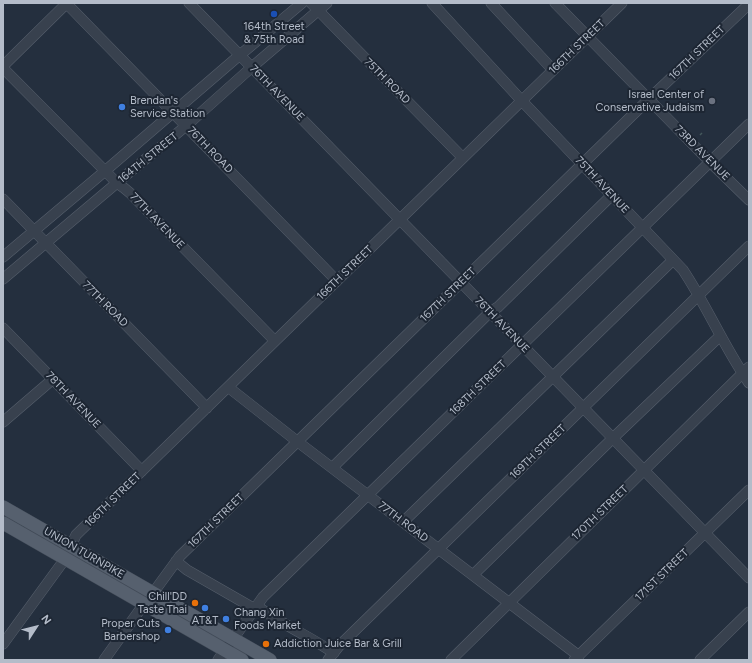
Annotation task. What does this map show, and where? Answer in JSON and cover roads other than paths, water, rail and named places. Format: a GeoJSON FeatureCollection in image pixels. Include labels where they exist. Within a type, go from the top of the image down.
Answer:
{"type":"FeatureCollection","features":[{"type":"Feature","properties":{"kind":"main road","name":"UNION TURNPIKE"},"geometry":{"type":"LineString","coordinates":[[3,507],[270,660]]}},
{"type":"Feature","properties":{"kind":"main road","name":"UNION TURNPIKE"},"geometry":{"type":"LineString","coordinates":[[3,523],[144,604],[221,655],[242,660]]}},
{"type":"Feature","properties":{"kind":"street"},"geometry":{"type":"LineString","coordinates":[[3,67],[67,3]]}},
{"type":"Feature","properties":{"kind":"street","name":"76TH ROAD"},"geometry":{"type":"LineString","coordinates":[[67,3],[337,281]]}},
{"type":"Feature","properties":{"kind":"street","name":"76TH AVENUE"},"geometry":{"type":"LineString","coordinates":[[189,3],[749,578]]}},
{"type":"Feature","properties":{"kind":"street","name":"164TH STREET"},"geometry":{"type":"LineString","coordinates":[[5,251],[34,231],[105,172],[302,3]]}},
{"type":"Feature","properties":{"kind":"street","name":"75TH ROAD"},"geometry":{"type":"LineString","coordinates":[[311,3],[464,158]]}},
{"type":"Feature","properties":{"kind":"street","name":"164TH STREET"},"geometry":{"type":"LineString","coordinates":[[3,279],[186,126],[328,3]]}},
{"type":"Feature","properties":{"kind":"street","name":"75TH AVENUE"},"geometry":{"type":"LineString","coordinates":[[432,3],[522,101],[683,270],[720,336],[746,371],[749,383]]}},
{"type":"Feature","properties":{"kind":"street"},"geometry":{"type":"LineString","coordinates":[[491,3],[553,70]]}},
{"type":"Feature","properties":{"kind":"street","name":"73RD AVENUE"},"geometry":{"type":"LineString","coordinates":[[555,3],[749,200]]}},
{"type":"Feature","properties":{"kind":"street","name":"166TH STREET"},"geometry":{"type":"LineString","coordinates":[[71,546],[76,535],[622,3]]}},
{"type":"Feature","properties":{"kind":"street","name":"167TH STREET"},"geometry":{"type":"LineString","coordinates":[[153,593],[180,556],[649,99],[749,4]]}},
{"type":"Feature","properties":{"kind":"street","name":"77TH AVENUE"},"geometry":{"type":"LineString","coordinates":[[3,67],[105,172],[116,183],[130,193],[275,341]]}},
{"type":"Feature","properties":{"kind":"street","name":"168TH STREET"},"geometry":{"type":"LineString","coordinates":[[221,655],[264,597],[749,124]]}},
{"type":"Feature","properties":{"kind":"street"},"geometry":{"type":"LineString","coordinates":[[332,468],[490,312],[498,307],[612,195]]}},
{"type":"Feature","properties":{"kind":"street","name":"77TH ROAD"},"geometry":{"type":"LineString","coordinates":[[3,199],[207,408]]}},
{"type":"Feature","properties":{"kind":"street","name":"169TH STREET"},"geometry":{"type":"LineString","coordinates":[[331,657],[339,646],[749,246]]}},
{"type":"Feature","properties":{"kind":"street"},"geometry":{"type":"LineString","coordinates":[[403,522],[673,260]]}},
{"type":"Feature","properties":{"kind":"street","name":"78TH AVENUE"},"geometry":{"type":"LineString","coordinates":[[5,333],[53,379],[142,471]]}},
{"type":"Feature","properties":{"kind":"street"},"geometry":{"type":"LineString","coordinates":[[473,576],[613,438],[720,336]]}},
{"type":"Feature","properties":{"kind":"street","name":"170TH STREET"},"geometry":{"type":"LineString","coordinates":[[451,660],[746,371]]}},
{"type":"Feature","properties":{"kind":"street"},"geometry":{"type":"LineString","coordinates":[[3,422],[53,379]]}},
{"type":"Feature","properties":{"kind":"street","name":"77TH ROAD"},"geometry":{"type":"LineString","coordinates":[[228,387],[509,603],[577,658]]}},
{"type":"Feature","properties":{"kind":"street","name":"171ST STREET"},"geometry":{"type":"LineString","coordinates":[[577,658],[749,490]]}},
{"type":"Feature","properties":{"kind":"street"},"geometry":{"type":"LineString","coordinates":[[3,644],[65,559]]}},
{"type":"Feature","properties":{"kind":"street"},"geometry":{"type":"LineString","coordinates":[[176,561],[187,570],[323,646],[331,657]]}},
{"type":"Feature","properties":{"kind":"street"},"geometry":{"type":"LineString","coordinates":[[104,660],[144,604]]}},
{"type":"Feature","properties":{"kind":"street"},"geometry":{"type":"LineString","coordinates":[[700,660],[749,612]]}},
{"type":"Feature","properties":{"kind":"place","name":"164th Street & 75th Road"},"geometry":{"type":"Point","coordinates":[274,14]}},
{"type":"Feature","properties":{"kind":"place","name":"Israel Center of Conservative Judaism"},"geometry":{"type":"Point","coordinates":[712,101]}},
{"type":"Feature","properties":{"kind":"place","name":"Brendan's Service Station"},"geometry":{"type":"Point","coordinates":[122,107]}},
{"type":"Feature","properties":{"kind":"place","name":"Chill'DD Taste Thai"},"geometry":{"type":"Point","coordinates":[195,603]}},
{"type":"Feature","properties":{"kind":"place","name":"AT&T"},"geometry":{"type":"Point","coordinates":[205,608]}},
{"type":"Feature","properties":{"kind":"place","name":"Chang Xin Foods Market"},"geometry":{"type":"Point","coordinates":[226,619]}},
{"type":"Feature","properties":{"kind":"place","name":"Proper Cuts Barbershop"},"geometry":{"type":"Point","coordinates":[168,630]}},
{"type":"Feature","properties":{"kind":"place","name":"Addiction Juice Bar & Grill"},"geometry":{"type":"Point","coordinates":[266,644]}}]}
